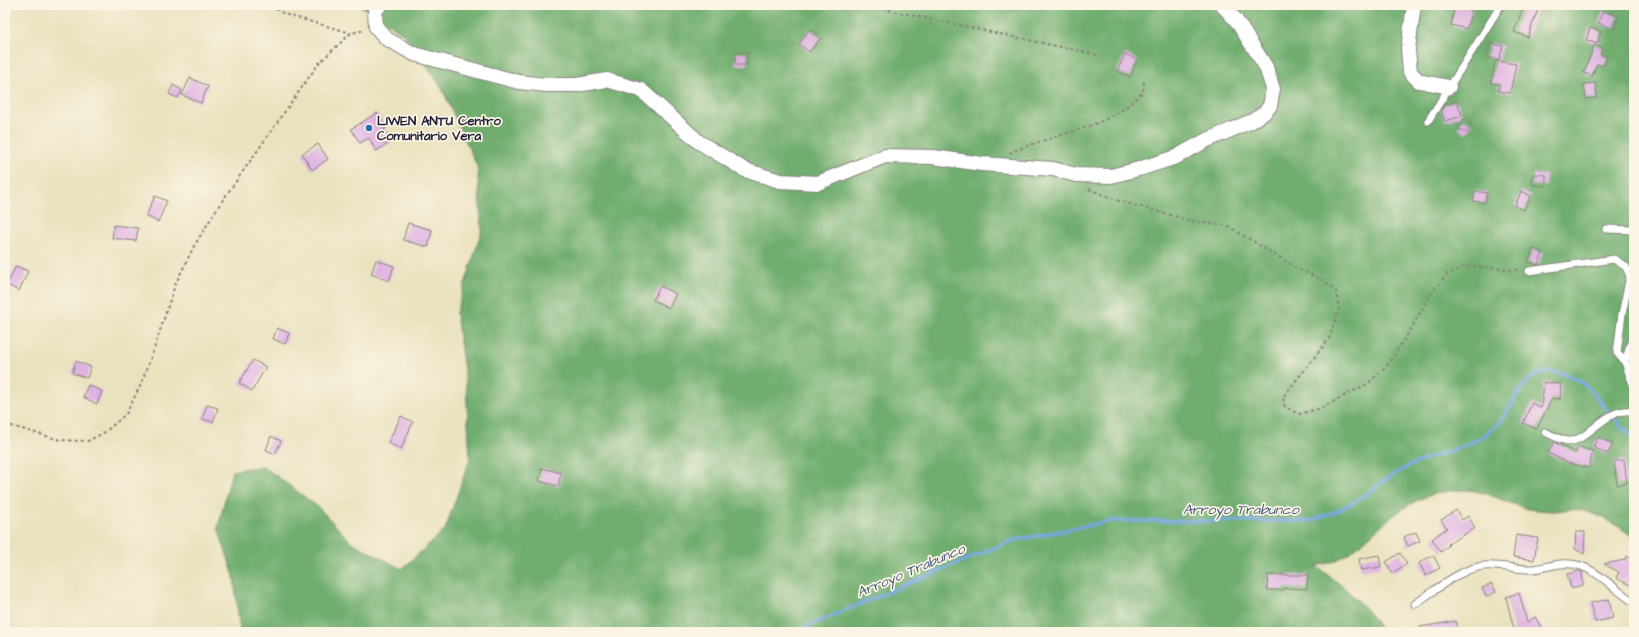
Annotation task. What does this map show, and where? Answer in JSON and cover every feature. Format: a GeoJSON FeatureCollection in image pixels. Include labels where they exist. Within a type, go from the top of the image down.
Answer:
{"type":"FeatureCollection","features":[{"type":"Feature","properties":{"kind":"street"},"geometry":{"type":"LineString","coordinates":[[380,5],[375,11],[376,28],[387,39],[414,54],[519,82],[546,85],[577,85],[607,80],[641,90],[699,142],[745,170],[780,181],[818,183],[885,156],[933,157],[982,164],[1053,169],[1076,175],[1111,176],[1176,157],[1205,141],[1252,121],[1264,113],[1270,106],[1273,89],[1266,67],[1236,20],[1222,5]]}},
{"type":"Feature","properties":{"kind":"street"},"geometry":{"type":"LineString","coordinates":[[1414,5],[1408,50],[1410,72],[1419,81],[1450,87]]}},
{"type":"Feature","properties":{"kind":"lane"},"geometry":{"type":"LineString","coordinates":[[1428,121],[1501,5]]}},
{"type":"Feature","properties":{"kind":"lane"},"geometry":{"type":"LineString","coordinates":[[1606,229],[1634,230]]}},
{"type":"Feature","properties":{"kind":"lane"},"geometry":{"type":"LineString","coordinates":[[1529,271],[1614,259],[1626,267],[1630,276],[1622,314],[1617,353],[1625,362],[1634,387]]}},
{"type":"Feature","properties":{"kind":"lane"},"geometry":{"type":"LineString","coordinates":[[1625,362],[1634,333]]}},
{"type":"Feature","properties":{"kind":"lane"},"geometry":{"type":"LineString","coordinates":[[1545,432],[1562,439],[1573,441],[1580,438],[1605,418],[1614,414],[1634,411]]}},
{"type":"Feature","properties":{"kind":"lane"},"geometry":{"type":"LineString","coordinates":[[1415,604],[1459,575],[1476,567],[1484,565],[1522,569],[1571,564],[1579,565],[1595,573],[1634,602]]}},
{"type":"Feature","properties":{"kind":"path"},"geometry":{"type":"LineString","coordinates":[[271,5],[284,14],[351,33],[376,28]]}},
{"type":"Feature","properties":{"kind":"path"},"geometry":{"type":"LineString","coordinates":[[865,5],[1098,55]]}},
{"type":"Feature","properties":{"kind":"path"},"geometry":{"type":"LineString","coordinates":[[5,424],[60,440],[88,441],[105,432],[126,414],[141,384],[175,284],[194,246],[220,204],[319,63],[351,33]]}},
{"type":"Feature","properties":{"kind":"path"},"geometry":{"type":"LineString","coordinates":[[1004,155],[1037,142],[1097,124],[1120,111],[1143,92],[1144,81]]}},
{"type":"Feature","properties":{"kind":"path"},"geometry":{"type":"LineString","coordinates":[[1087,188],[1119,201],[1192,221],[1228,226],[1300,270],[1323,280],[1336,291],[1339,309],[1329,339],[1283,397],[1285,407],[1299,414],[1320,408],[1367,384],[1386,367],[1411,329],[1430,295],[1448,274],[1467,266],[1529,271]]}},
{"type":"Feature","properties":{"kind":"green space"},"geometry":{"type":"Polygon","coordinates":[[[359,5],[1634,5],[1634,538],[1620,527],[1605,519],[1581,510],[1572,509],[1551,511],[1529,509],[1490,495],[1466,490],[1452,490],[1427,496],[1395,514],[1344,556],[1333,562],[1316,566],[1336,581],[1360,603],[1382,632],[240,632],[234,576],[218,528],[232,471],[263,466],[318,507],[351,542],[402,569],[445,530],[470,459],[466,385],[456,313],[482,230],[477,166],[441,86],[403,33],[359,5]]]}},
{"type":"Feature","properties":{"kind":"building"},"geometry":{"type":"Polygon","coordinates":[[[1455,5],[1472,8],[1467,29],[1451,25],[1455,5]]]}},
{"type":"Feature","properties":{"kind":"building"},"geometry":{"type":"Polygon","coordinates":[[[1524,5],[1538,9],[1528,37],[1514,32],[1524,5]]]}},
{"type":"Feature","properties":{"kind":"building"},"geometry":{"type":"Polygon","coordinates":[[[1603,11],[1618,16],[1614,29],[1598,23],[1603,11]]]}},
{"type":"Feature","properties":{"kind":"building"},"geometry":{"type":"Polygon","coordinates":[[[1590,28],[1601,31],[1597,44],[1586,40],[1590,28]]]}},
{"type":"Feature","properties":{"kind":"building"},"geometry":{"type":"Polygon","coordinates":[[[810,29],[821,38],[809,52],[799,44],[810,29]]]}},
{"type":"Feature","properties":{"kind":"building"},"geometry":{"type":"Polygon","coordinates":[[[1490,43],[1503,46],[1499,60],[1486,57],[1490,43]]]}},
{"type":"Feature","properties":{"kind":"building"},"geometry":{"type":"Polygon","coordinates":[[[1594,45],[1603,48],[1600,54],[1607,57],[1604,66],[1597,64],[1592,76],[1584,73],[1594,45]]]}},
{"type":"Feature","properties":{"kind":"building"},"geometry":{"type":"Polygon","coordinates":[[[736,53],[747,53],[747,65],[735,65],[736,53]]]}},
{"type":"Feature","properties":{"kind":"building"},"geometry":{"type":"Polygon","coordinates":[[[1125,54],[1137,60],[1130,77],[1117,71],[1125,54]]]}},
{"type":"Feature","properties":{"kind":"building"},"geometry":{"type":"Polygon","coordinates":[[[1495,61],[1516,64],[1510,93],[1498,91],[1500,84],[1491,83],[1495,61]]]}},
{"type":"Feature","properties":{"kind":"building"},"geometry":{"type":"Polygon","coordinates":[[[190,78],[208,86],[201,103],[182,95],[190,78]]]}},
{"type":"Feature","properties":{"kind":"building"},"geometry":{"type":"Polygon","coordinates":[[[1596,83],[1597,98],[1586,99],[1584,84],[1596,83]]]}},
{"type":"Feature","properties":{"kind":"building"},"geometry":{"type":"Polygon","coordinates":[[[173,85],[182,90],[178,98],[169,94],[173,85]]]}},
{"type":"Feature","properties":{"kind":"building"},"geometry":{"type":"Polygon","coordinates":[[[1457,101],[1462,116],[1445,121],[1441,110],[1444,105],[1457,101]]]}},
{"type":"Feature","properties":{"kind":"building","name":"LIWEN ANTU Centro Comunitario Vera"},"geometry":{"type":"Polygon","coordinates":[[[377,113],[386,128],[384,129],[391,142],[376,151],[369,138],[360,143],[351,129],[377,113]]]}},
{"type":"Feature","properties":{"kind":"building"},"geometry":{"type":"Polygon","coordinates":[[[1463,119],[1472,123],[1467,133],[1458,129],[1463,119]]]}},
{"type":"Feature","properties":{"kind":"building"},"geometry":{"type":"Polygon","coordinates":[[[318,144],[328,159],[312,170],[302,154],[318,144]]]}},
{"type":"Feature","properties":{"kind":"building"},"geometry":{"type":"Polygon","coordinates":[[[1533,174],[1546,175],[1546,186],[1532,185],[1533,174]]]}},
{"type":"Feature","properties":{"kind":"building"},"geometry":{"type":"Polygon","coordinates":[[[1475,191],[1487,193],[1485,203],[1473,201],[1475,191]]]}},
{"type":"Feature","properties":{"kind":"building"},"geometry":{"type":"Polygon","coordinates":[[[1521,191],[1531,196],[1524,210],[1515,206],[1521,191]]]}},
{"type":"Feature","properties":{"kind":"building"},"geometry":{"type":"Polygon","coordinates":[[[155,196],[167,201],[158,222],[146,216],[155,196]]]}},
{"type":"Feature","properties":{"kind":"building"},"geometry":{"type":"Polygon","coordinates":[[[408,223],[432,230],[428,247],[403,240],[408,223]]]}},
{"type":"Feature","properties":{"kind":"building"},"geometry":{"type":"Polygon","coordinates":[[[114,225],[138,228],[136,241],[112,238],[114,225]]]}},
{"type":"Feature","properties":{"kind":"building"},"geometry":{"type":"Polygon","coordinates":[[[1533,249],[1543,253],[1538,265],[1528,262],[1533,249]]]}},
{"type":"Feature","properties":{"kind":"building"},"geometry":{"type":"Polygon","coordinates":[[[376,260],[394,266],[389,281],[371,274],[376,260]]]}},
{"type":"Feature","properties":{"kind":"building"},"geometry":{"type":"Polygon","coordinates":[[[16,266],[28,271],[19,291],[7,285],[16,266]]]}},
{"type":"Feature","properties":{"kind":"building"},"geometry":{"type":"Polygon","coordinates":[[[660,286],[676,294],[669,308],[653,300],[660,286]]]}},
{"type":"Feature","properties":{"kind":"building"},"geometry":{"type":"Polygon","coordinates":[[[277,328],[289,333],[285,344],[273,339],[277,328]]]}},
{"type":"Feature","properties":{"kind":"building"},"geometry":{"type":"Polygon","coordinates":[[[253,360],[266,367],[252,391],[239,383],[253,360]]]}},
{"type":"Feature","properties":{"kind":"building"},"geometry":{"type":"Polygon","coordinates":[[[76,361],[91,367],[87,378],[72,373],[76,361]]]}},
{"type":"Feature","properties":{"kind":"building"},"geometry":{"type":"Polygon","coordinates":[[[1544,382],[1561,384],[1560,399],[1552,398],[1537,429],[1523,423],[1532,403],[1541,408],[1544,382]]]}},
{"type":"Feature","properties":{"kind":"building"},"geometry":{"type":"Polygon","coordinates":[[[88,385],[102,391],[97,404],[83,397],[88,385]]]}},
{"type":"Feature","properties":{"kind":"building"},"geometry":{"type":"Polygon","coordinates":[[[207,405],[218,408],[213,422],[202,419],[207,405]]]}},
{"type":"Feature","properties":{"kind":"building"},"geometry":{"type":"Polygon","coordinates":[[[401,416],[413,422],[401,449],[388,443],[401,416]]]}},
{"type":"Feature","properties":{"kind":"building"},"geometry":{"type":"Polygon","coordinates":[[[271,436],[281,441],[275,454],[266,450],[271,436]]]}},
{"type":"Feature","properties":{"kind":"building"},"geometry":{"type":"Polygon","coordinates":[[[1598,437],[1613,444],[1608,454],[1593,447],[1598,437]]]}},
{"type":"Feature","properties":{"kind":"building"},"geometry":{"type":"Polygon","coordinates":[[[1554,442],[1576,453],[1578,447],[1593,451],[1589,468],[1568,463],[1548,453],[1554,442]]]}},
{"type":"Feature","properties":{"kind":"building"},"geometry":{"type":"Polygon","coordinates":[[[1624,460],[1627,483],[1617,485],[1614,461],[1624,460]]]}},
{"type":"Feature","properties":{"kind":"building"},"geometry":{"type":"Polygon","coordinates":[[[542,468],[561,473],[558,486],[539,481],[542,468]]]}},
{"type":"Feature","properties":{"kind":"building"},"geometry":{"type":"Polygon","coordinates":[[[1456,510],[1462,520],[1468,516],[1475,528],[1448,544],[1449,545],[1441,552],[1432,539],[1447,528],[1441,520],[1456,510]]]}},
{"type":"Feature","properties":{"kind":"building"},"geometry":{"type":"Polygon","coordinates":[[[1416,532],[1420,541],[1408,546],[1404,537],[1416,532]]]}},
{"type":"Feature","properties":{"kind":"building"},"geometry":{"type":"Polygon","coordinates":[[[1576,532],[1585,532],[1584,554],[1575,549],[1576,532]]]}},
{"type":"Feature","properties":{"kind":"building"},"geometry":{"type":"Polygon","coordinates":[[[1516,535],[1538,538],[1534,560],[1513,557],[1516,535]]]}},
{"type":"Feature","properties":{"kind":"building"},"geometry":{"type":"Polygon","coordinates":[[[1400,553],[1407,564],[1392,573],[1386,562],[1400,553]]]}},
{"type":"Feature","properties":{"kind":"building"},"geometry":{"type":"Polygon","coordinates":[[[1379,555],[1381,567],[1361,570],[1359,559],[1379,555]]]}},
{"type":"Feature","properties":{"kind":"building"},"geometry":{"type":"Polygon","coordinates":[[[1433,555],[1440,568],[1426,576],[1419,563],[1433,555]]]}},
{"type":"Feature","properties":{"kind":"building"},"geometry":{"type":"Polygon","coordinates":[[[1626,556],[1634,560],[1634,587],[1616,578],[1619,572],[1604,564],[1625,560],[1626,556]]]}},
{"type":"Feature","properties":{"kind":"building"},"geometry":{"type":"Polygon","coordinates":[[[1579,571],[1582,572],[1583,585],[1571,588],[1567,574],[1579,571]]]}},
{"type":"Feature","properties":{"kind":"building"},"geometry":{"type":"Polygon","coordinates":[[[1268,575],[1308,575],[1307,589],[1284,588],[1284,590],[1267,590],[1268,575]]]}},
{"type":"Feature","properties":{"kind":"building"},"geometry":{"type":"Polygon","coordinates":[[[1492,584],[1496,592],[1486,597],[1482,588],[1492,584]]]}},
{"type":"Feature","properties":{"kind":"building"},"geometry":{"type":"Polygon","coordinates":[[[1519,593],[1527,622],[1535,617],[1544,632],[1510,632],[1514,630],[1506,597],[1519,593]]]}},
{"type":"Feature","properties":{"kind":"building"},"geometry":{"type":"Polygon","coordinates":[[[1609,599],[1613,618],[1595,622],[1590,603],[1609,599]]]}},
{"type":"Feature","properties":{"kind":"building"},"geometry":{"type":"Polygon","coordinates":[[[1456,621],[1456,630],[1451,632],[1421,632],[1420,627],[1456,621]]]}},
{"type":"Feature","properties":{"kind":"waterway","name":"Arroyo Trabunco"},"geometry":{"type":"LineString","coordinates":[[793,632],[1011,541],[1110,521],[1310,521],[1322,517],[1351,504],[1392,475],[1405,468],[1463,446],[1485,435],[1503,419],[1527,381],[1535,375],[1546,372],[1571,376],[1581,383],[1591,391],[1624,429],[1634,437]]}},
{"type":"Feature","properties":{"kind":"place","name":"LIWEN ANTU Centro Comunitario Vera"},"geometry":{"type":"Point","coordinates":[369,128]}}]}
